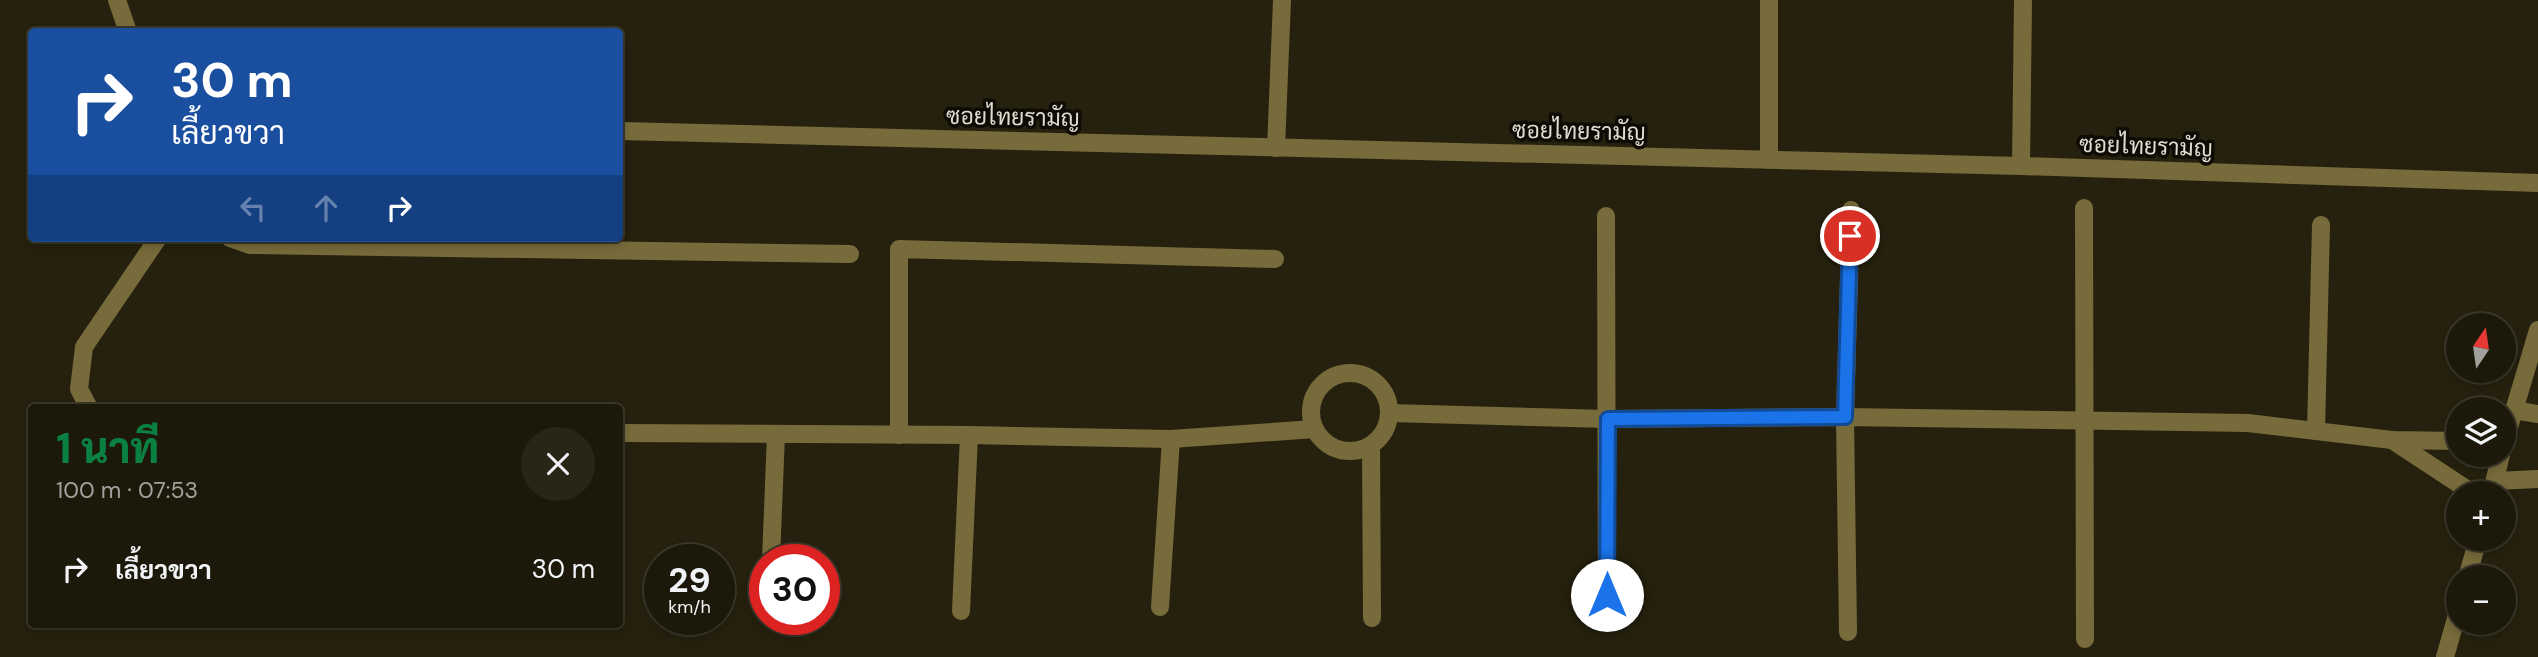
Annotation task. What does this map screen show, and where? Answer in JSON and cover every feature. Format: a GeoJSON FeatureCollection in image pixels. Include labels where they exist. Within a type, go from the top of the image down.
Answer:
{"type":"FeatureCollection","features":[{"type":"Feature","properties":{"kind":"street"},"geometry":{"type":"LineString","coordinates":[[117,0],[127,28]]}},
{"type":"Feature","properties":{"kind":"street"},"geometry":{"type":"LineString","coordinates":[[1276,148],[1282,0]]}},
{"type":"Feature","properties":{"kind":"street"},"geometry":{"type":"LineString","coordinates":[[1769,0],[1769,160]]}},
{"type":"Feature","properties":{"kind":"street"},"geometry":{"type":"LineString","coordinates":[[2021,166],[2023,0]]}},
{"type":"Feature","properties":{"kind":"street","name":"ซอยไทยรามัญ"},"geometry":{"type":"LineString","coordinates":[[623,131],[2021,166],[2538,183]]}},
{"type":"Feature","properties":{"kind":"street"},"geometry":{"type":"LineString","coordinates":[[2084,208],[2085,639]]}},
{"type":"Feature","properties":{"kind":"street"},"geometry":{"type":"LineString","coordinates":[[1848,632],[1845,417],[1851,210]]}},
{"type":"Feature","properties":{"kind":"street"},"geometry":{"type":"LineString","coordinates":[[1606,216],[1607,620]]}},
{"type":"Feature","properties":{"kind":"street"},"geometry":{"type":"LineString","coordinates":[[2316,431],[2321,225]]}},
{"type":"Feature","properties":{"kind":"street"},"geometry":{"type":"LineString","coordinates":[[87,404],[79,389],[84,346],[155,242]]}},
{"type":"Feature","properties":{"kind":"street"},"geometry":{"type":"LineString","coordinates":[[241,242],[250,245],[850,254]]}},
{"type":"Feature","properties":{"kind":"street"},"geometry":{"type":"LineString","coordinates":[[899,435],[899,248],[1275,259]]}},
{"type":"Feature","properties":{"kind":"street"},"geometry":{"type":"LineString","coordinates":[[2516,403],[2538,330]]}},
{"type":"Feature","properties":{"kind":"street"},"geometry":{"type":"LineString","coordinates":[[1348,372],[1373,379],[1388,400],[1390,413],[1388,426],[1371,446],[1358,451],[1345,451],[1322,440],[1311,417],[1311,404],[1324,381],[1348,372]]}},
{"type":"Feature","properties":{"kind":"street"},"geometry":{"type":"LineString","coordinates":[[2516,410],[2538,414]]}},
{"type":"Feature","properties":{"kind":"street"},"geometry":{"type":"LineString","coordinates":[[1390,413],[1608,419],[1845,417],[2248,423],[2392,440],[2446,440]]}},
{"type":"Feature","properties":{"kind":"street"},"geometry":{"type":"LineString","coordinates":[[623,433],[1171,439],[1315,429]]}},
{"type":"Feature","properties":{"kind":"street"},"geometry":{"type":"LineString","coordinates":[[772,544],[776,434]]}},
{"type":"Feature","properties":{"kind":"street"},"geometry":{"type":"LineString","coordinates":[[961,611],[969,435]]}},
{"type":"Feature","properties":{"kind":"street"},"geometry":{"type":"LineString","coordinates":[[1160,607],[1171,439]]}},
{"type":"Feature","properties":{"kind":"street"},"geometry":{"type":"LineString","coordinates":[[2392,440],[2454,481]]}},
{"type":"Feature","properties":{"kind":"street"},"geometry":{"type":"LineString","coordinates":[[1371,446],[1372,618]]}},
{"type":"Feature","properties":{"kind":"street"},"geometry":{"type":"LineString","coordinates":[[2516,483],[2538,479]]}},
{"type":"Feature","properties":{"kind":"street"},"geometry":{"type":"LineString","coordinates":[[2445,657],[2451,635]]}},
{"type":"Feature","properties":{"kind":"route"},"geometry":{"type":"LineString","coordinates":[[1607,595],[1608,419],[1845,417],[1850,236]]}}]}
